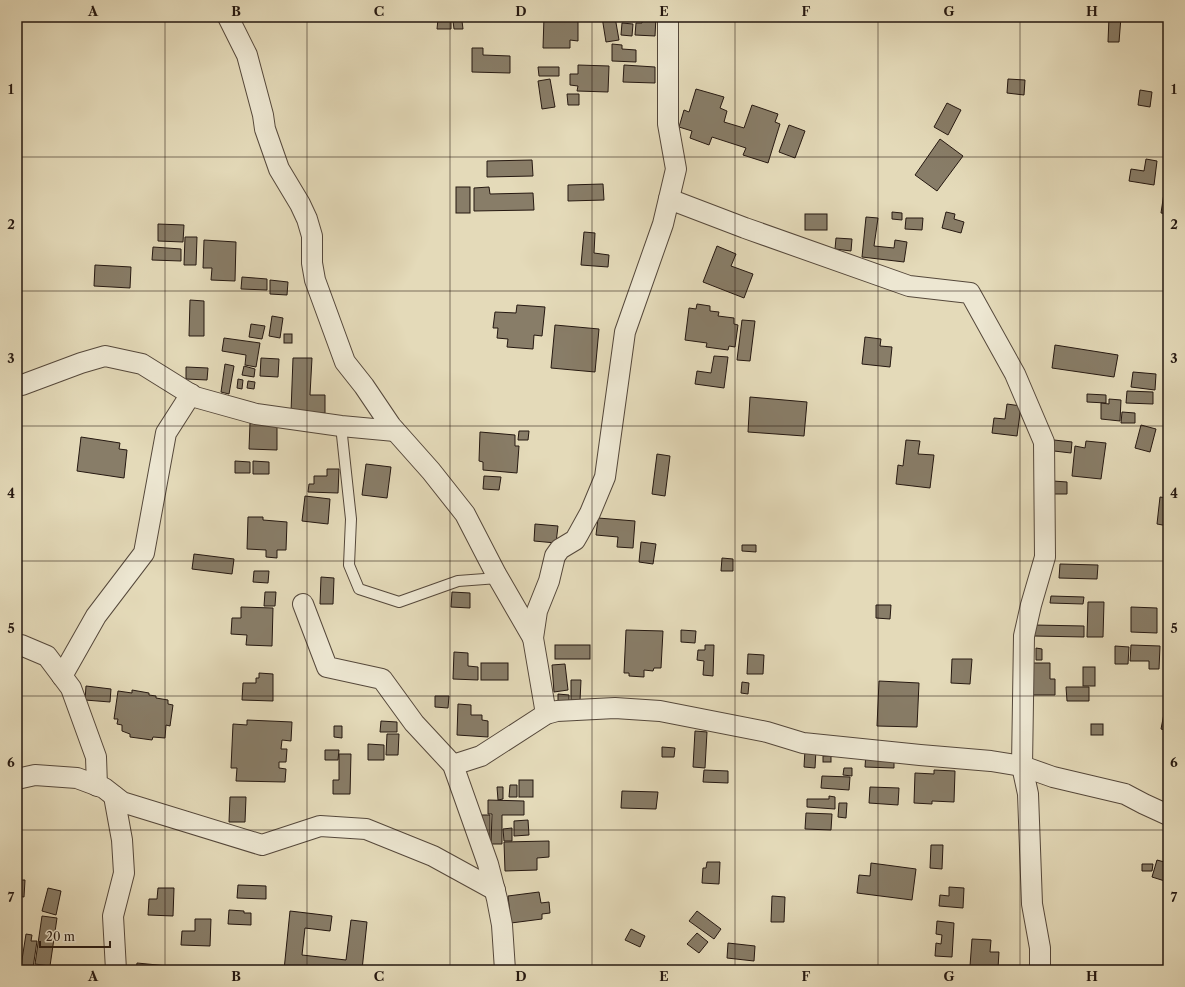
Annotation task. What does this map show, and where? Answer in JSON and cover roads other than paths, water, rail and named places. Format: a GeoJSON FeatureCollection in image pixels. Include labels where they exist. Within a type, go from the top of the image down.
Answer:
{"type":"FeatureCollection","features":[{"type":"Feature","properties":{"kind":"street"},"geometry":{"type":"LineString","coordinates":[[228,17],[247,55],[263,115],[265,129],[279,169],[300,204],[307,219],[312,236],[312,262],[315,280],[345,362],[395,431],[431,471],[465,514],[498,578],[533,638]]}},
{"type":"Feature","properties":{"kind":"street"},"geometry":{"type":"LineString","coordinates":[[546,714],[533,638],[537,611],[549,581],[555,556],[560,549],[575,540],[580,533],[605,477],[625,332],[663,224],[676,169],[668,124],[668,17]]}},
{"type":"Feature","properties":{"kind":"street"},"geometry":{"type":"LineString","coordinates":[[669,199],[744,228],[909,286],[970,293],[1015,374],[1044,442],[1045,557],[1024,636],[1022,766],[1028,794],[1032,904],[1040,948],[1040,970]]}},
{"type":"Feature","properties":{"kind":"street"},"geometry":{"type":"LineString","coordinates":[[17,384],[22,385],[81,363],[105,356],[142,364],[195,397],[256,414],[341,426],[395,431]]}},
{"type":"Feature","properties":{"kind":"street"},"geometry":{"type":"LineString","coordinates":[[62,676],[96,616],[144,553],[166,433],[192,394]]}},
{"type":"Feature","properties":{"kind":"street"},"geometry":{"type":"LineString","coordinates":[[303,604],[327,667],[382,679],[414,723],[453,765],[488,864],[502,925],[505,970]]}},
{"type":"Feature","properties":{"kind":"street"},"geometry":{"type":"LineString","coordinates":[[17,645],[46,656],[71,688],[96,757],[105,791],[122,840],[124,873],[113,916],[116,970]]}},
{"type":"Feature","properties":{"kind":"street"},"geometry":{"type":"LineString","coordinates":[[453,765],[481,756],[546,714],[557,711],[615,708],[660,711],[767,732],[803,743],[920,756],[991,761],[1022,766],[1053,777],[1125,794],[1168,815]]}},
{"type":"Feature","properties":{"kind":"street"},"geometry":{"type":"LineString","coordinates":[[17,779],[35,775],[77,778],[105,791],[122,802],[262,845],[320,826],[366,829],[433,856],[494,890]]}},
{"type":"Feature","properties":{"kind":"lane"},"geometry":{"type":"LineString","coordinates":[[341,426],[351,519],[349,565],[359,588],[399,602],[458,581],[498,578]]}}]}
